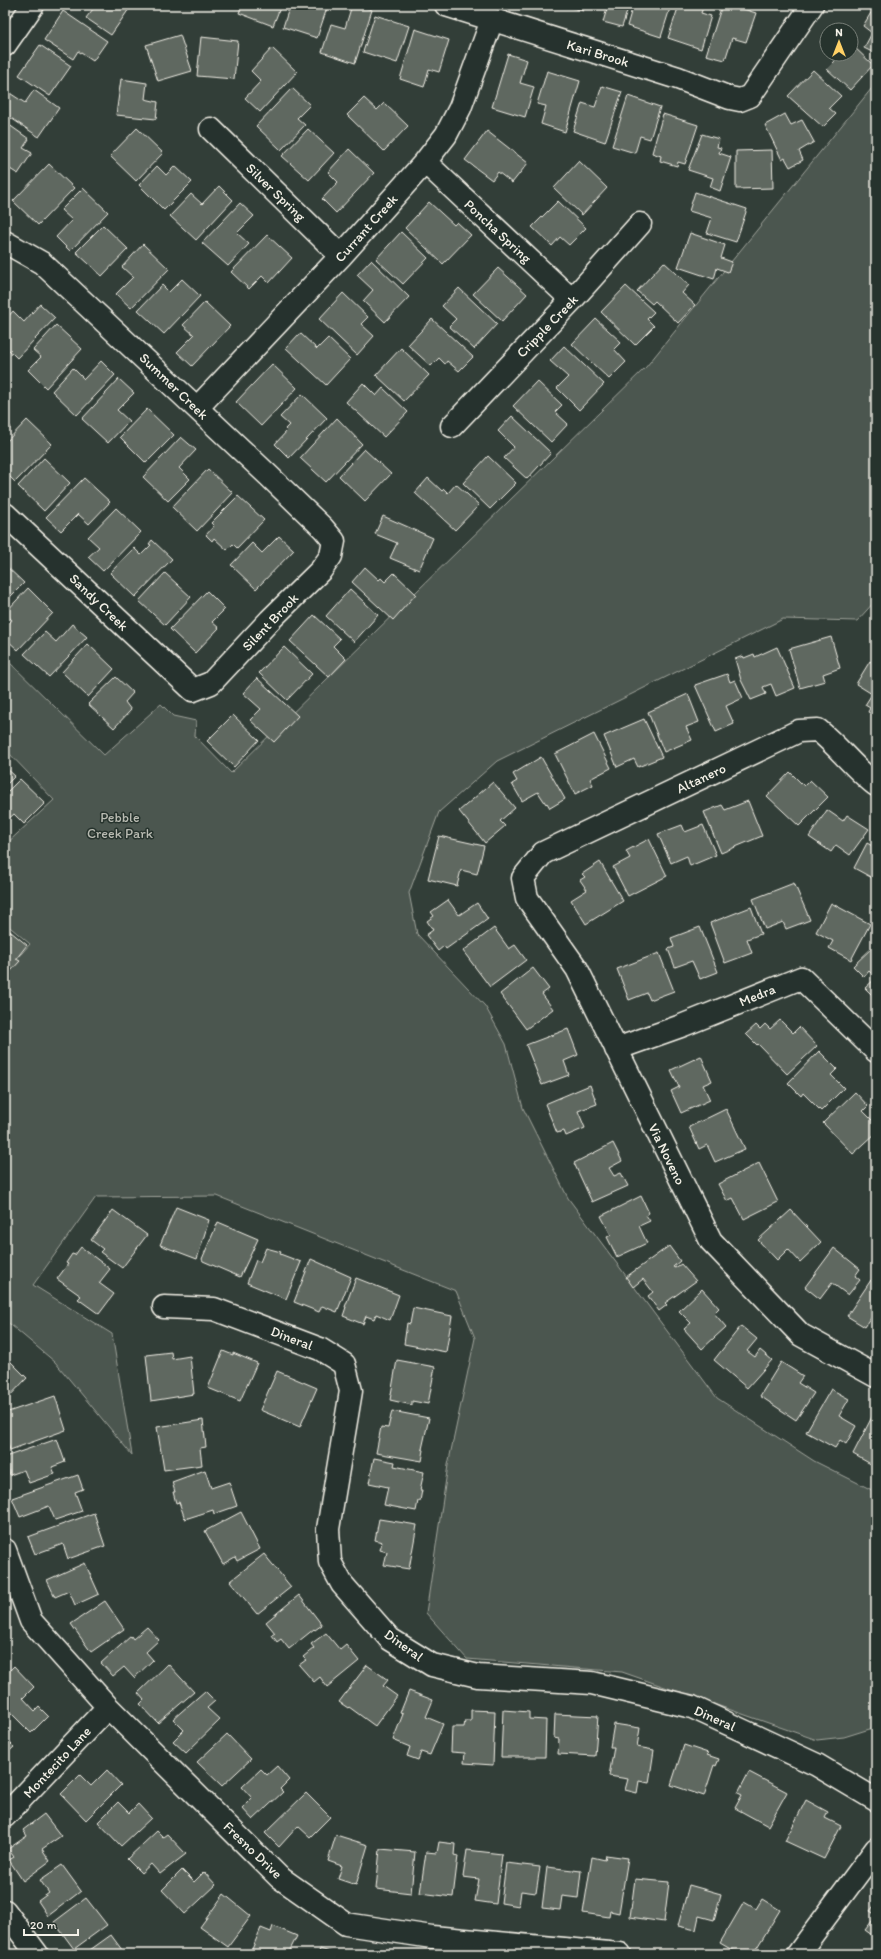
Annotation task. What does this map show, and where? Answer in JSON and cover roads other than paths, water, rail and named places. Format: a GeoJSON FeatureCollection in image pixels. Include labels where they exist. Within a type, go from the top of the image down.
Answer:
{"type":"FeatureCollection","features":[{"type":"Feature","properties":{"kind":"street"},"geometry":{"type":"LineString","coordinates":[[5,45],[33,5]]}},
{"type":"Feature","properties":{"kind":"street","name":"Kari Brook"},"geometry":{"type":"LineString","coordinates":[[446,5],[678,78],[730,98],[740,100],[750,96],[812,5]]}},
{"type":"Feature","properties":{"kind":"street","name":"Currant Creek"},"geometry":{"type":"LineString","coordinates":[[197,408],[341,256],[446,135],[460,108],[492,20]]}},
{"type":"Feature","properties":{"kind":"street","name":"Silver Spring"},"geometry":{"type":"LineString","coordinates":[[211,129],[341,256]]}},
{"type":"Feature","properties":{"kind":"street","name":"Poncha Spring"},"geometry":{"type":"LineString","coordinates":[[424,162],[572,300]]}},
{"type":"Feature","properties":{"kind":"street","name":"Cripple Creek"},"geometry":{"type":"LineString","coordinates":[[452,426],[572,300],[640,224]]}},
{"type":"Feature","properties":{"kind":"street","name":"Summer Creek"},"geometry":{"type":"LineString","coordinates":[[5,242],[42,263],[197,408],[323,528],[334,541]]}},
{"type":"Feature","properties":{"kind":"street","name":"Sandy Creek"},"geometry":{"type":"LineString","coordinates":[[5,514],[193,690]]}},
{"type":"Feature","properties":{"kind":"street","name":"Silent Brook"},"geometry":{"type":"LineString","coordinates":[[193,690],[211,684],[270,620],[321,570],[331,556],[334,541]]}},
{"type":"Feature","properties":{"kind":"street","name":"Altanero"},"geometry":{"type":"LineString","coordinates":[[523,878],[543,853],[798,731],[818,730],[836,744],[862,774],[876,786]]}},
{"type":"Feature","properties":{"kind":"street","name":"Via Noveno"},"geometry":{"type":"LineString","coordinates":[[523,878],[527,898],[577,969],[710,1241],[801,1335],[876,1376]]}},
{"type":"Feature","properties":{"kind":"street","name":"Medra"},"geometry":{"type":"LineString","coordinates":[[616,1050],[681,1026],[801,978],[876,1051]]}},
{"type":"Feature","properties":{"kind":"street","name":"Dineral"},"geometry":{"type":"LineString","coordinates":[[164,1307],[214,1309],[320,1349],[344,1364],[351,1391],[328,1529],[330,1562],[342,1584],[390,1639],[432,1665],[478,1676],[592,1683],[692,1707],[817,1765],[876,1800]]}},
{"type":"Feature","properties":{"kind":"street","name":"Fresno Drive"},"geometry":{"type":"LineString","coordinates":[[5,1550],[31,1621],[108,1707],[279,1877],[346,1924],[432,1937],[620,1954]]}},
{"type":"Feature","properties":{"kind":"street","name":"Montecito Lane"},"geometry":{"type":"LineString","coordinates":[[5,1816],[108,1707]]}},
{"type":"Feature","properties":{"kind":"street"},"geometry":{"type":"LineString","coordinates":[[798,1954],[876,1849]]}},
{"type":"Feature","properties":{"kind":"street"},"geometry":{"type":"LineString","coordinates":[[5,1911],[37,1954]]}},
{"type":"Feature","properties":{"kind":"park label","name":"Pebble Creek Park"},"geometry":{"type":"Point","coordinates":[120,826]}}]}
